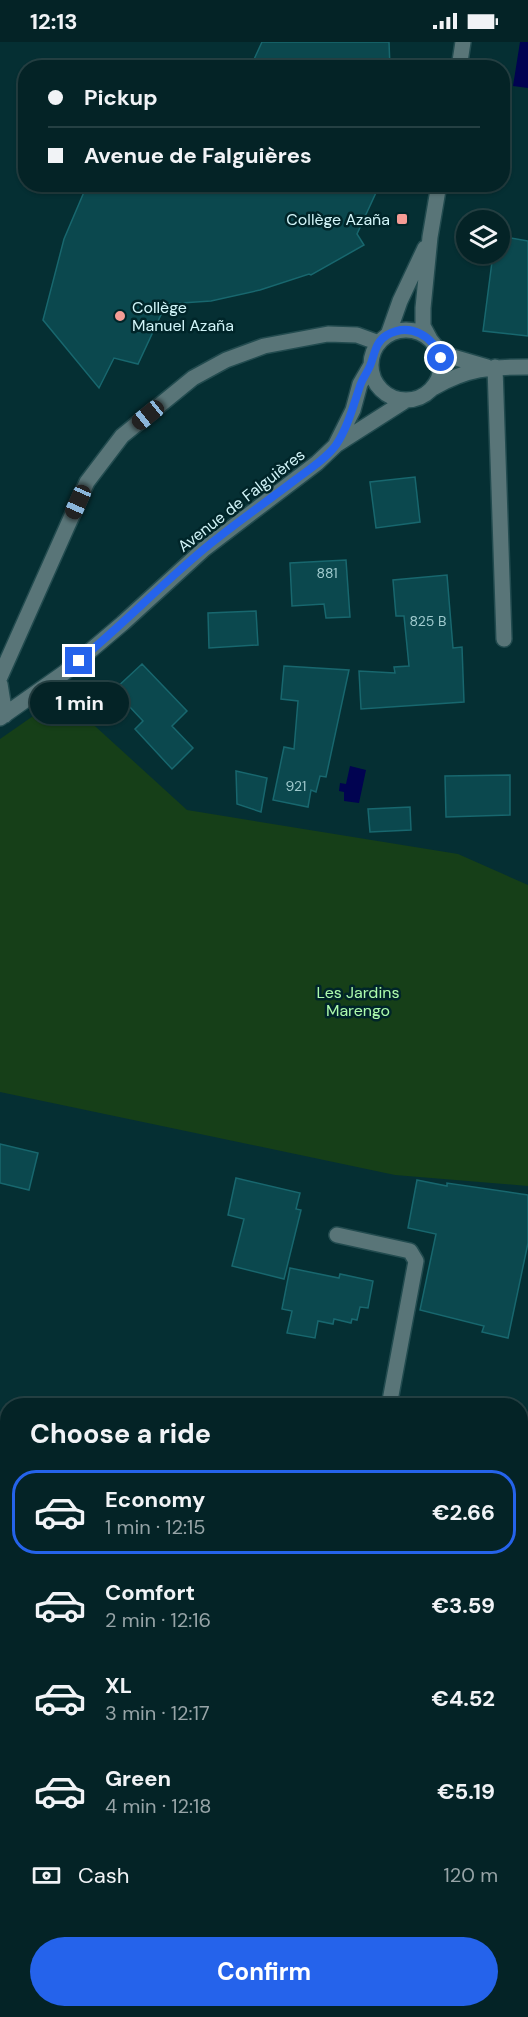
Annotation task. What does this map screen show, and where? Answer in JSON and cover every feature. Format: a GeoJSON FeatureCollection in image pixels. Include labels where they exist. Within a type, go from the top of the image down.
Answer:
{"type":"FeatureCollection","features":[{"type":"Feature","properties":{"kind":"street"},"geometry":{"type":"LineString","coordinates":[[460,60],[463,42]]}},
{"type":"Feature","properties":{"kind":"street"},"geometry":{"type":"LineString","coordinates":[[433,388],[441,369],[441,358],[423,326],[430,237],[438,192]]}},
{"type":"Feature","properties":{"kind":"street"},"geometry":{"type":"LineString","coordinates":[[430,237],[383,339],[373,353],[372,376],[377,386],[385,394],[405,401],[425,395],[433,388],[461,375],[491,367]]}},
{"type":"Feature","properties":{"kind":"street"},"geometry":{"type":"LineString","coordinates":[[0,677],[87,482],[122,436],[193,378],[226,360],[264,346],[328,334],[383,339],[398,331],[410,330],[420,333],[446,355],[491,367],[528,367]]}},
{"type":"Feature","properties":{"kind":"street","name":"Avenue de Falguières"},"geometry":{"type":"LineString","coordinates":[[336,445],[353,410],[360,384],[371,365]]}},
{"type":"Feature","properties":{"kind":"street"},"geometry":{"type":"LineString","coordinates":[[491,367],[504,639]]}},
{"type":"Feature","properties":{"kind":"street","name":"Avenue de Falguières"},"geometry":{"type":"LineString","coordinates":[[3,716],[64,673],[204,549],[317,463],[336,445],[405,401]]}},
{"type":"Feature","properties":{"kind":"street"},"geometry":{"type":"LineString","coordinates":[[0,684],[3,716]]}},
{"type":"Feature","properties":{"kind":"street"},"geometry":{"type":"LineString","coordinates":[[337,1235],[410,1251],[416,1261],[390,1398]]}},
{"type":"Feature","properties":{"kind":"green space","name":"Les Jardins Marengo"},"geometry":{"type":"Polygon","coordinates":[[[62,696],[187,810],[458,854],[528,885],[528,1186],[395,1175],[0,1092],[0,739],[62,696]]]}},
{"type":"Feature","properties":{"kind":"shaded area"},"geometry":{"type":"Polygon","coordinates":[[[520,42],[528,42],[528,88],[513,86],[520,42]]]}},
{"type":"Feature","properties":{"kind":"shaded area"},"geometry":{"type":"Polygon","coordinates":[[[350,766],[366,770],[359,803],[344,801],[344,792],[339,791],[340,783],[346,784],[350,766]]]}},
{"type":"Feature","properties":{"kind":"building"},"geometry":{"type":"Polygon","coordinates":[[[262,42],[389,42],[390,60],[254,60],[262,42]]]}},
{"type":"Feature","properties":{"kind":"building"},"geometry":{"type":"Polygon","coordinates":[[[84,192],[376,192],[357,234],[364,245],[311,275],[211,301],[166,304],[138,364],[114,358],[99,388],[43,320],[64,239],[84,192]]]}},
{"type":"Feature","properties":{"kind":"building"},"geometry":{"type":"Polygon","coordinates":[[[510,238],[528,241],[528,336],[483,331],[492,264],[510,264],[510,238]]]}},
{"type":"Feature","properties":{"kind":"building"},"geometry":{"type":"Polygon","coordinates":[[[415,477],[420,522],[376,528],[370,482],[415,477]]]}},
{"type":"Feature","properties":{"kind":"building"},"geometry":{"type":"Polygon","coordinates":[[[346,560],[350,617],[326,618],[324,604],[292,606],[290,563],[346,560]]]}},
{"type":"Feature","properties":{"kind":"building"},"geometry":{"type":"Polygon","coordinates":[[[447,575],[453,648],[462,647],[464,702],[361,709],[359,671],[395,673],[394,667],[409,666],[404,616],[396,616],[393,580],[447,575]]]}},
{"type":"Feature","properties":{"kind":"building"},"geometry":{"type":"Polygon","coordinates":[[[256,611],[258,645],[209,648],[208,613],[256,611]]]}},
{"type":"Feature","properties":{"kind":"building"},"geometry":{"type":"Polygon","coordinates":[[[142,664],[187,711],[172,726],[193,748],[172,769],[135,729],[143,721],[114,690],[142,664]]]}},
{"type":"Feature","properties":{"kind":"building"},"geometry":{"type":"Polygon","coordinates":[[[284,666],[349,670],[326,777],[320,776],[316,792],[311,790],[308,807],[273,800],[284,747],[294,749],[298,701],[281,699],[284,666]]]}},
{"type":"Feature","properties":{"kind":"building"},"geometry":{"type":"Polygon","coordinates":[[[236,771],[267,778],[261,812],[237,804],[236,771]]]}},
{"type":"Feature","properties":{"kind":"building"},"geometry":{"type":"Polygon","coordinates":[[[510,775],[510,815],[446,817],[445,776],[510,775]]]}},
{"type":"Feature","properties":{"kind":"building"},"geometry":{"type":"Polygon","coordinates":[[[410,807],[411,830],[370,832],[368,809],[410,807]]]}},
{"type":"Feature","properties":{"kind":"building"},"geometry":{"type":"Polygon","coordinates":[[[0,1144],[38,1153],[29,1190],[0,1183],[0,1144]]]}},
{"type":"Feature","properties":{"kind":"building"},"geometry":{"type":"Polygon","coordinates":[[[236,1178],[300,1193],[296,1209],[301,1210],[284,1279],[232,1266],[244,1219],[228,1215],[236,1178]]]}},
{"type":"Feature","properties":{"kind":"building"},"geometry":{"type":"Polygon","coordinates":[[[417,1180],[447,1186],[447,1183],[528,1195],[528,1243],[508,1338],[482,1332],[484,1326],[420,1310],[436,1234],[408,1228],[417,1180]]]}},
{"type":"Feature","properties":{"kind":"building"},"geometry":{"type":"Polygon","coordinates":[[[290,1268],[339,1278],[340,1274],[373,1281],[368,1308],[360,1307],[357,1320],[352,1319],[351,1323],[334,1319],[333,1324],[318,1321],[315,1338],[287,1333],[292,1311],[282,1309],[290,1268]]]}},
{"type":"Feature","properties":{"kind":"place","name":"Collège Azaña"},"geometry":{"type":"Point","coordinates":[402,219]}},
{"type":"Feature","properties":{"kind":"place","name":"Collège Manuel Azaña"},"geometry":{"type":"Point","coordinates":[120,316]}},
{"type":"Feature","properties":{"kind":"route"},"geometry":{"type":"LineString","coordinates":[[79,661],[204,549],[317,463],[336,445],[353,410],[360,384],[371,365],[378,343],[388,335],[410,330],[430,339],[441,358]]}}]}
